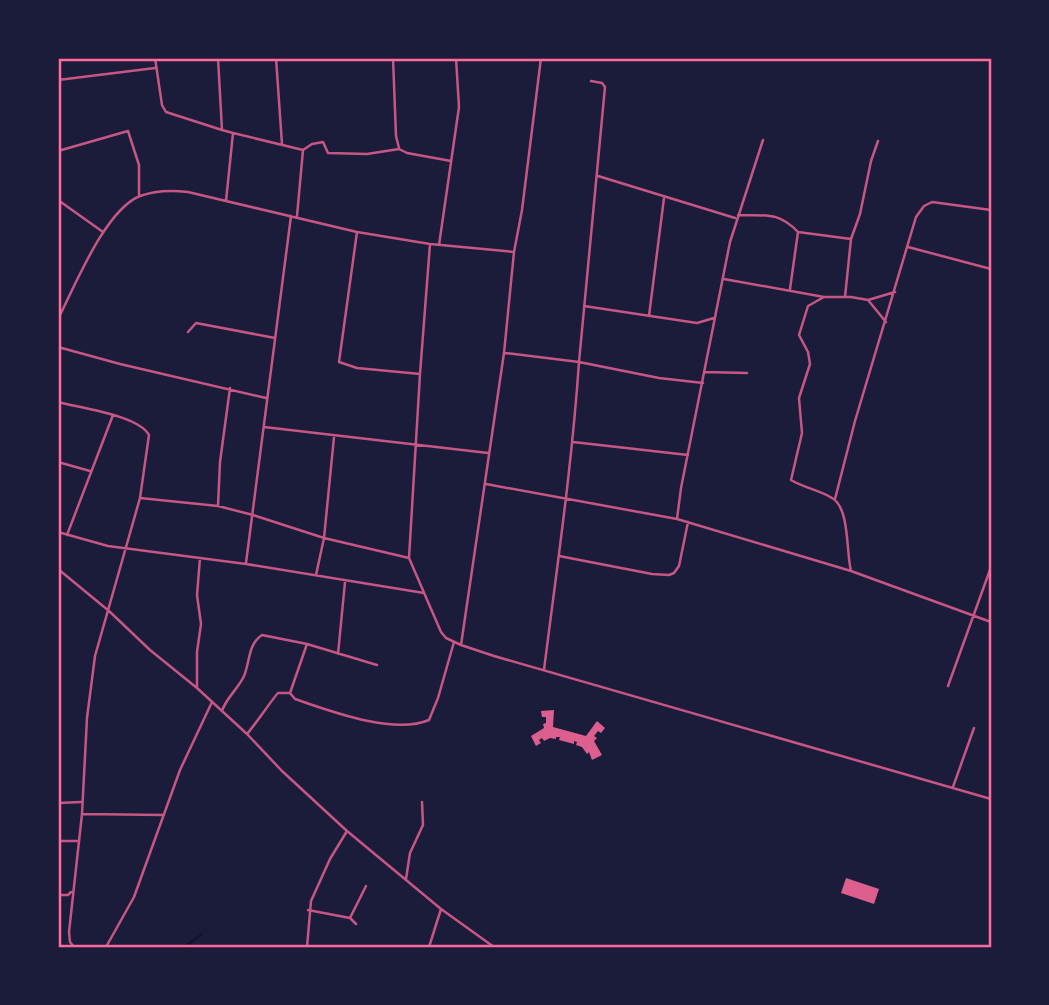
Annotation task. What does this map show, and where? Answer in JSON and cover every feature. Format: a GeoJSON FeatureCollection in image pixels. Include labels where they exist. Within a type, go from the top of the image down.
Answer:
{"type":"FeatureCollection","features":[{"type":"Feature","properties":{"kind":"street"},"geometry":{"type":"LineString","coordinates":[[155,58],[162,105],[166,112],[222,130],[303,150],[323,142],[328,153],[367,154],[399,149],[451,161]]}},
{"type":"Feature","properties":{"kind":"street"},"geometry":{"type":"LineString","coordinates":[[218,58],[222,130]]}},
{"type":"Feature","properties":{"kind":"street"},"geometry":{"type":"LineString","coordinates":[[276,58],[282,144]]}},
{"type":"Feature","properties":{"kind":"street"},"geometry":{"type":"LineString","coordinates":[[393,58],[396,136],[399,149]]}},
{"type":"Feature","properties":{"kind":"street"},"geometry":{"type":"LineString","coordinates":[[439,245],[458,107],[456,58]]}},
{"type":"Feature","properties":{"kind":"street"},"geometry":{"type":"LineString","coordinates":[[461,645],[504,353],[514,252],[522,210],[541,58]]}},
{"type":"Feature","properties":{"kind":"street"},"geometry":{"type":"LineString","coordinates":[[58,80],[156,68]]}},
{"type":"Feature","properties":{"kind":"street"},"geometry":{"type":"LineString","coordinates":[[544,670],[573,442],[606,87],[602,83],[591,81]]}},
{"type":"Feature","properties":{"kind":"street"},"geometry":{"type":"LineString","coordinates":[[58,151],[128,131],[139,165],[139,196]]}},
{"type":"Feature","properties":{"kind":"street"},"geometry":{"type":"LineString","coordinates":[[226,201],[233,133]]}},
{"type":"Feature","properties":{"kind":"street"},"geometry":{"type":"LineString","coordinates":[[677,519],[730,242],[763,140]]}},
{"type":"Feature","properties":{"kind":"street"},"geometry":{"type":"LineString","coordinates":[[845,297],[852,239],[860,214],[870,161],[878,141]]}},
{"type":"Feature","properties":{"kind":"street"},"geometry":{"type":"LineString","coordinates":[[298,217],[303,150]]}},
{"type":"Feature","properties":{"kind":"street"},"geometry":{"type":"LineString","coordinates":[[598,176],[738,217],[766,216],[786,220],[798,232],[852,239]]}},
{"type":"Feature","properties":{"kind":"street"},"geometry":{"type":"LineString","coordinates":[[58,319],[103,232],[124,205],[139,196],[173,191],[357,232],[430,244],[514,252]]}},
{"type":"Feature","properties":{"kind":"street"},"geometry":{"type":"LineString","coordinates":[[649,316],[664,196]]}},
{"type":"Feature","properties":{"kind":"street"},"geometry":{"type":"LineString","coordinates":[[58,200],[103,232]]}},
{"type":"Feature","properties":{"kind":"street"},"geometry":{"type":"LineString","coordinates":[[835,499],[855,421],[916,217],[924,206],[932,202],[991,209]]}},
{"type":"Feature","properties":{"kind":"street"},"geometry":{"type":"LineString","coordinates":[[246,564],[290,216]]}},
{"type":"Feature","properties":{"kind":"street"},"geometry":{"type":"LineString","coordinates":[[357,232],[340,362],[357,368],[420,374]]}},
{"type":"Feature","properties":{"kind":"street"},"geometry":{"type":"LineString","coordinates":[[789,290],[798,232]]}},
{"type":"Feature","properties":{"kind":"street"},"geometry":{"type":"LineString","coordinates":[[430,244],[409,558],[440,632],[461,645],[991,799]]}},
{"type":"Feature","properties":{"kind":"street"},"geometry":{"type":"LineString","coordinates":[[908,247],[991,269]]}},
{"type":"Feature","properties":{"kind":"street"},"geometry":{"type":"LineString","coordinates":[[724,279],[824,297],[868,300],[895,292]]}},
{"type":"Feature","properties":{"kind":"street"},"geometry":{"type":"LineString","coordinates":[[824,297],[808,306],[799,335],[808,352],[810,364],[799,398],[802,433],[791,480],[835,499],[843,512],[850,571]]}},
{"type":"Feature","properties":{"kind":"street"},"geometry":{"type":"LineString","coordinates":[[868,300],[886,322]]}},
{"type":"Feature","properties":{"kind":"street"},"geometry":{"type":"LineString","coordinates":[[584,306],[702,323],[716,317]]}},
{"type":"Feature","properties":{"kind":"street"},"geometry":{"type":"LineString","coordinates":[[188,332],[196,323],[275,338]]}},
{"type":"Feature","properties":{"kind":"street"},"geometry":{"type":"LineString","coordinates":[[58,347],[266,398]]}},
{"type":"Feature","properties":{"kind":"street"},"geometry":{"type":"LineString","coordinates":[[504,353],[579,362],[659,378],[703,383]]}},
{"type":"Feature","properties":{"kind":"street"},"geometry":{"type":"LineString","coordinates":[[705,372],[747,373]]}},
{"type":"Feature","properties":{"kind":"street"},"geometry":{"type":"LineString","coordinates":[[218,506],[220,463],[230,388]]}},
{"type":"Feature","properties":{"kind":"street"},"geometry":{"type":"LineString","coordinates":[[58,402],[136,423],[149,435],[140,498],[109,611],[104,618],[93,669],[87,718],[82,814],[69,932],[70,942],[74,947]]}},
{"type":"Feature","properties":{"kind":"street"},"geometry":{"type":"LineString","coordinates":[[67,536],[113,415]]}},
{"type":"Feature","properties":{"kind":"street"},"geometry":{"type":"LineString","coordinates":[[264,427],[488,453]]}},
{"type":"Feature","properties":{"kind":"street"},"geometry":{"type":"LineString","coordinates":[[316,577],[324,538],[334,437]]}},
{"type":"Feature","properties":{"kind":"street"},"geometry":{"type":"LineString","coordinates":[[573,442],[688,454]]}},
{"type":"Feature","properties":{"kind":"street"},"geometry":{"type":"LineString","coordinates":[[58,462],[90,471]]}},
{"type":"Feature","properties":{"kind":"street"},"geometry":{"type":"LineString","coordinates":[[485,484],[677,519],[850,571],[991,622]]}},
{"type":"Feature","properties":{"kind":"street"},"geometry":{"type":"LineString","coordinates":[[140,498],[218,506],[324,538],[409,558]]}},
{"type":"Feature","properties":{"kind":"street"},"geometry":{"type":"LineString","coordinates":[[559,556],[652,575],[669,575],[679,566],[688,522]]}},
{"type":"Feature","properties":{"kind":"street"},"geometry":{"type":"LineString","coordinates":[[58,532],[124,549],[246,564],[424,593]]}},
{"type":"Feature","properties":{"kind":"street"},"geometry":{"type":"LineString","coordinates":[[197,688],[197,652],[201,624],[197,595],[200,558]]}},
{"type":"Feature","properties":{"kind":"street"},"geometry":{"type":"LineString","coordinates":[[948,686],[991,567]]}},
{"type":"Feature","properties":{"kind":"street"},"geometry":{"type":"LineString","coordinates":[[58,569],[109,611],[149,650],[197,688],[347,831],[442,909],[494,947]]}},
{"type":"Feature","properties":{"kind":"street"},"geometry":{"type":"LineString","coordinates":[[338,654],[345,582]]}},
{"type":"Feature","properties":{"kind":"street"},"geometry":{"type":"LineString","coordinates":[[222,711],[224,703],[243,678],[257,639],[262,635],[377,665]]}},
{"type":"Feature","properties":{"kind":"street"},"geometry":{"type":"LineString","coordinates":[[290,693],[295,699],[351,719],[422,723],[429,720],[438,698],[454,642]]}},
{"type":"Feature","properties":{"kind":"street"},"geometry":{"type":"LineString","coordinates":[[290,693],[307,645]]}},
{"type":"Feature","properties":{"kind":"street"},"geometry":{"type":"LineString","coordinates":[[247,734],[267,710],[274,696],[290,693]]}},
{"type":"Feature","properties":{"kind":"street"},"geometry":{"type":"LineString","coordinates":[[106,947],[134,897],[180,770],[212,702]]}},
{"type":"Feature","properties":{"kind":"street"},"geometry":{"type":"LineString","coordinates":[[953,788],[974,728]]}},
{"type":"Feature","properties":{"kind":"street"},"geometry":{"type":"LineString","coordinates":[[58,803],[81,802]]}},
{"type":"Feature","properties":{"kind":"street"},"geometry":{"type":"LineString","coordinates":[[406,879],[410,853],[423,825],[422,802]]}},
{"type":"Feature","properties":{"kind":"street"},"geometry":{"type":"LineString","coordinates":[[82,814],[164,815]]}},
{"type":"Feature","properties":{"kind":"street"},"geometry":{"type":"LineString","coordinates":[[307,947],[308,910],[330,859],[347,831]]}},
{"type":"Feature","properties":{"kind":"street"},"geometry":{"type":"LineString","coordinates":[[58,841],[78,842]]}},
{"type":"Feature","properties":{"kind":"street"},"geometry":{"type":"LineString","coordinates":[[350,918],[366,887]]}},
{"type":"Feature","properties":{"kind":"street"},"geometry":{"type":"LineString","coordinates":[[58,895],[68,895],[73,889]]}},
{"type":"Feature","properties":{"kind":"street"},"geometry":{"type":"LineString","coordinates":[[429,947],[442,909]]}},
{"type":"Feature","properties":{"kind":"street"},"geometry":{"type":"LineString","coordinates":[[308,910],[350,918],[356,923]]}},
{"type":"Feature","properties":{"kind":"building"},"geometry":{"type":"Polygon","coordinates":[[[554,710],[553,727],[586,736],[597,721],[605,728],[594,736],[602,755],[592,760],[589,752],[587,754],[582,747],[576,745],[577,742],[574,741],[574,744],[559,740],[560,737],[544,741],[542,738],[539,740],[541,743],[536,746],[531,736],[544,728],[543,724],[546,723],[546,717],[542,717],[541,711],[554,710]]]}},
{"type":"Feature","properties":{"kind":"building"},"geometry":{"type":"Polygon","coordinates":[[[846,878],[879,889],[874,904],[841,893],[846,878]]]}},
{"type":"Feature","properties":{"kind":"waterway"},"geometry":{"type":"LineString","coordinates":[[184,947],[202,934]]}}]}
